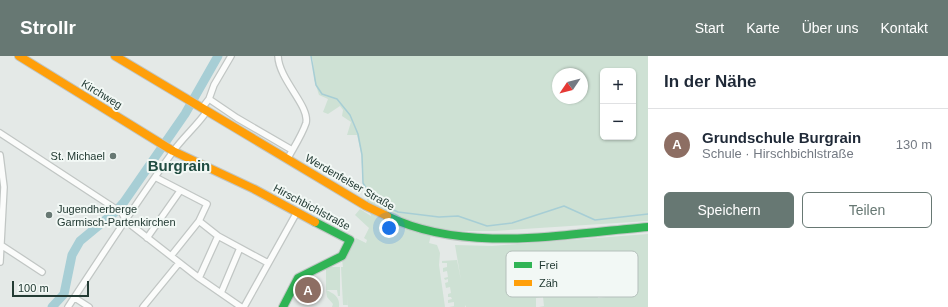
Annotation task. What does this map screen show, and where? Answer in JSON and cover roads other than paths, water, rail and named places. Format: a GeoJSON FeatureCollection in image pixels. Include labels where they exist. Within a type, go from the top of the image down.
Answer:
{"type":"FeatureCollection","features":[{"type":"Feature","properties":{"kind":"street","name":"Kirchweg"},"geometry":{"type":"LineString","coordinates":[[19,56],[167,146]]}},
{"type":"Feature","properties":{"kind":"street","name":"Werdenfelser Straße"},"geometry":{"type":"LineString","coordinates":[[115,56],[366,206],[395,220],[453,236],[505,239],[648,227]]}},
{"type":"Feature","properties":{"kind":"street"},"geometry":{"type":"LineString","coordinates":[[68,307],[103,251],[126,221],[155,176],[167,146],[200,122],[214,85],[231,56]]}},
{"type":"Feature","properties":{"kind":"street"},"geometry":{"type":"LineString","coordinates":[[278,56],[278,65],[283,76],[305,111],[306,122],[288,158]]}},
{"type":"Feature","properties":{"kind":"street"},"geometry":{"type":"LineString","coordinates":[[209,99],[237,118],[292,150]]}},
{"type":"Feature","properties":{"kind":"street"},"geometry":{"type":"LineString","coordinates":[[0,133],[122,213],[126,221],[198,278],[243,307],[296,212]]}},
{"type":"Feature","properties":{"kind":"street","name":"Hirschbichlstraße"},"geometry":{"type":"LineString","coordinates":[[167,146],[254,189],[350,240],[342,256],[298,278],[283,307]]}},
{"type":"Feature","properties":{"kind":"street"},"geometry":{"type":"LineString","coordinates":[[0,155],[4,187],[0,262]]}},
{"type":"Feature","properties":{"kind":"street"},"geometry":{"type":"LineString","coordinates":[[155,176],[180,191],[207,204],[199,221],[170,256]]}},
{"type":"Feature","properties":{"kind":"street"},"geometry":{"type":"LineString","coordinates":[[147,238],[180,191]]}},
{"type":"Feature","properties":{"kind":"street"},"geometry":{"type":"LineString","coordinates":[[199,221],[218,236],[268,263]]}},
{"type":"Feature","properties":{"kind":"street"},"geometry":{"type":"LineString","coordinates":[[198,278],[218,236]]}},
{"type":"Feature","properties":{"kind":"street"},"geometry":{"type":"LineString","coordinates":[[1,245],[42,272]]}},
{"type":"Feature","properties":{"kind":"street"},"geometry":{"type":"LineString","coordinates":[[221,293],[240,248]]}},
{"type":"Feature","properties":{"kind":"street"},"geometry":{"type":"LineString","coordinates":[[143,307],[179,263]]}},
{"type":"Feature","properties":{"kind":"street"},"geometry":{"type":"LineString","coordinates":[[75,298],[90,307]]}},
{"type":"Feature","properties":{"kind":"waterway"},"geometry":{"type":"LineString","coordinates":[[52,307],[64,294],[72,255],[80,241],[115,212],[124,202],[185,114],[218,56]]}},
{"type":"Feature","properties":{"kind":"waterway"},"geometry":{"type":"LineString","coordinates":[[311,56],[316,85],[322,94],[337,99],[350,115],[358,134],[362,155],[363,183],[374,201],[398,212],[439,217],[458,216],[487,226],[512,223],[564,206],[595,220],[648,214]]}},
{"type":"Feature","properties":{"kind":"place","name":"St. Michael"},"geometry":{"type":"Point","coordinates":[113,156]}},
{"type":"Feature","properties":{"kind":"place","name":"Jugendherberge Garmisch-Partenkirchen"},"geometry":{"type":"Point","coordinates":[49,215]}},
{"type":"Feature","properties":{"kind":"place","name":"Grundschule Burgrain"},"geometry":{"type":"Point","coordinates":[308,290]}},
{"type":"Feature","properties":{"kind":"district","name":"Burgrain"},"geometry":{"type":"Point","coordinates":[179,165]}}]}
